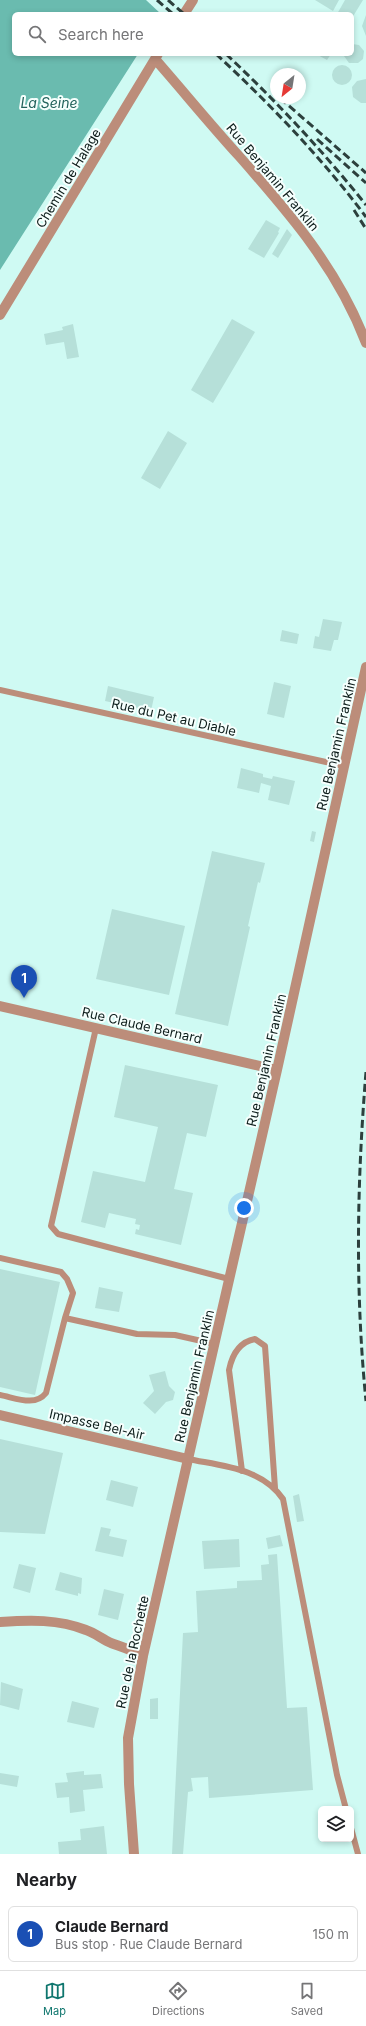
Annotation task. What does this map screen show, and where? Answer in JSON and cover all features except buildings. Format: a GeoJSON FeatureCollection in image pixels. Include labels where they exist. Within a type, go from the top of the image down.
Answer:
{"type":"FeatureCollection","features":[{"type":"Feature","properties":{"kind":"street"},"geometry":{"type":"LineString","coordinates":[[185,12],[193,0]]}},
{"type":"Feature","properties":{"kind":"street","name":"Chemin de Halage"},"geometry":{"type":"LineString","coordinates":[[0,316],[156,57]]}},
{"type":"Feature","properties":{"kind":"street","name":"Rue Benjamin Franklin"},"geometry":{"type":"LineString","coordinates":[[156,57],[292,216],[328,265],[357,318],[366,343]]}},
{"type":"Feature","properties":{"kind":"street","name":"Rue Benjamin Franklin"},"geometry":{"type":"LineString","coordinates":[[188,1459],[277,1070],[366,667]]}},
{"type":"Feature","properties":{"kind":"street","name":"Rue Claude Bernard"},"geometry":{"type":"LineString","coordinates":[[0,1006],[277,1070]]}},
{"type":"Feature","properties":{"kind":"street","name":"Impasse Bel-Air"},"geometry":{"type":"LineString","coordinates":[[0,1415],[188,1459]]}},
{"type":"Feature","properties":{"kind":"street","name":"Rue de la Rochette"},"geometry":{"type":"LineString","coordinates":[[134,1854],[129,1784],[128,1738],[143,1656],[188,1459]]}},
{"type":"Feature","properties":{"kind":"street"},"geometry":{"type":"LineString","coordinates":[[0,1622],[32,1620],[50,1621],[86,1630],[110,1643],[131,1649],[143,1656]]}},
{"type":"Feature","properties":{"kind":"lane","name":"Rue du Pet au Diable"},"geometry":{"type":"LineString","coordinates":[[0,690],[344,766]]}},
{"type":"Feature","properties":{"kind":"lane"},"geometry":{"type":"LineString","coordinates":[[96,1028],[51,1226],[58,1234],[229,1279]]}},
{"type":"Feature","properties":{"kind":"lane"},"geometry":{"type":"LineString","coordinates":[[0,1258],[61,1272],[67,1279],[73,1293],[65,1318],[46,1393],[41,1400],[33,1402],[0,1395]]}},
{"type":"Feature","properties":{"kind":"lane"},"geometry":{"type":"LineString","coordinates":[[65,1318],[137,1334],[175,1335],[215,1344]]}},
{"type":"Feature","properties":{"kind":"lane"},"geometry":{"type":"LineString","coordinates":[[242,1471],[229,1370],[231,1359],[240,1345],[247,1340],[255,1339],[265,1346],[275,1488]]}},
{"type":"Feature","properties":{"kind":"lane"},"geometry":{"type":"LineString","coordinates":[[188,1459],[242,1471],[266,1480],[275,1488],[282,1499],[336,1768],[345,1806]]}},
{"type":"Feature","properties":{"kind":"lane"},"geometry":{"type":"LineString","coordinates":[[354,1839],[358,1854]]}},
{"type":"Feature","properties":{"kind":"water","name":"La Seine"},"geometry":{"type":"Polygon","coordinates":[[[0,0],[172,0],[164,12],[12,12],[12,56],[137,56],[0,270],[0,0]]]}},
{"type":"Feature","properties":{"kind":"pier"},"geometry":{"type":"Polygon","coordinates":[[[146,0],[174,0],[166,12],[159,12],[146,0]]]}},
{"type":"Feature","properties":{"kind":"railway"},"geometry":{"type":"LineString","coordinates":[[157,0],[171,12]]}},
{"type":"Feature","properties":{"kind":"railway"},"geometry":{"type":"LineString","coordinates":[[168,0],[182,12]]}},
{"type":"Feature","properties":{"kind":"railway"},"geometry":{"type":"LineString","coordinates":[[218,56],[295,132],[332,174],[366,217]]}},
{"type":"Feature","properties":{"kind":"railway"},"geometry":{"type":"LineString","coordinates":[[228,56],[299,127],[366,205]]}},
{"type":"Feature","properties":{"kind":"railway"},"geometry":{"type":"LineString","coordinates":[[287,104],[366,173]]}},
{"type":"Feature","properties":{"kind":"railway"},"geometry":{"type":"LineString","coordinates":[[317,139],[366,183]]}},
{"type":"Feature","properties":{"kind":"railway"},"geometry":{"type":"LineString","coordinates":[[354,210],[366,229]]}},
{"type":"Feature","properties":{"kind":"railway"},"geometry":{"type":"LineString","coordinates":[[366,1072],[358,1236],[360,1319],[366,1401]]}},
{"type":"Feature","properties":{"kind":"place","name":"Claude Bernard"},"geometry":{"type":"Point","coordinates":[24,998]}}]}
